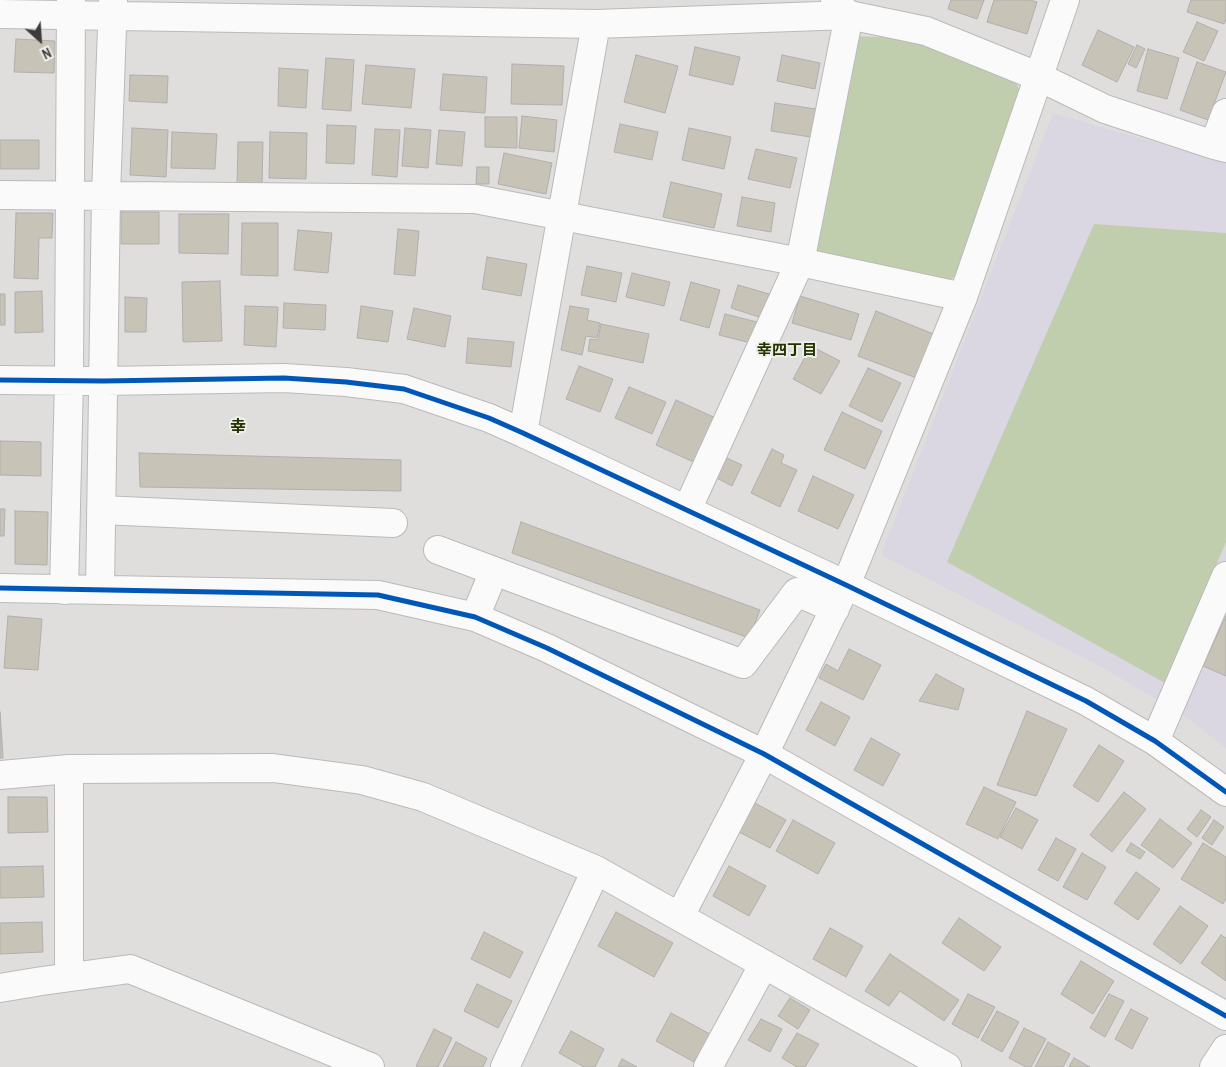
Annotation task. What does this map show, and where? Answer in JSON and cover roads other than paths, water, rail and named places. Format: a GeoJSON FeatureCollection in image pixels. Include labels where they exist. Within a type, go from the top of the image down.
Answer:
{"type":"FeatureCollection","features":[{"type":"Feature","properties":{"kind":"street"},"geometry":{"type":"LineString","coordinates":[[680,916],[764,754],[841,597],[963,297],[1065,0]]}},
{"type":"Feature","properties":{"kind":"street"},"geometry":{"type":"LineString","coordinates":[[687,510],[800,262],[841,7]]}},
{"type":"Feature","properties":{"kind":"street"},"geometry":{"type":"LineString","coordinates":[[0,14],[72,8],[113,8],[596,24],[841,7],[926,31],[1038,76],[1105,109],[1220,147],[1226,113]]}},
{"type":"Feature","properties":{"kind":"street"},"geometry":{"type":"LineString","coordinates":[[64,590],[69,380],[72,8]]}},
{"type":"Feature","properties":{"kind":"street"},"geometry":{"type":"LineString","coordinates":[[100,590],[106,195],[113,8]]}},
{"type":"Feature","properties":{"kind":"street"},"geometry":{"type":"LineString","coordinates":[[523,433],[596,24]]}},
{"type":"Feature","properties":{"kind":"street"},"geometry":{"type":"LineString","coordinates":[[0,195],[475,199],[561,214],[963,297]]}},
{"type":"Feature","properties":{"kind":"street"},"geometry":{"type":"LineString","coordinates":[[0,380],[104,381],[284,378],[346,382],[404,389],[489,418],[523,433],[687,510],[841,597],[1086,701],[1155,741],[1226,792]]}},
{"type":"Feature","properties":{"kind":"street"},"geometry":{"type":"LineString","coordinates":[[101,510],[393,523]]}},
{"type":"Feature","properties":{"kind":"street"},"geometry":{"type":"LineString","coordinates":[[438,550],[743,664],[797,592],[841,597]]}},
{"type":"Feature","properties":{"kind":"street"},"geometry":{"type":"LineString","coordinates":[[475,617],[494,570]]}},
{"type":"Feature","properties":{"kind":"street"},"geometry":{"type":"LineString","coordinates":[[1155,741],[1226,576]]}},
{"type":"Feature","properties":{"kind":"street"},"geometry":{"type":"LineString","coordinates":[[0,588],[378,595],[475,617],[546,648],[764,754],[1226,1016]]}},
{"type":"Feature","properties":{"kind":"street"},"geometry":{"type":"LineString","coordinates":[[0,775],[69,769],[273,768],[362,780],[423,798],[596,870],[764,964],[910,1058],[947,1067]]}},
{"type":"Feature","properties":{"kind":"street"},"geometry":{"type":"LineString","coordinates":[[69,769],[69,977]]}},
{"type":"Feature","properties":{"kind":"street"},"geometry":{"type":"LineString","coordinates":[[505,1067],[596,870]]}},
{"type":"Feature","properties":{"kind":"street"},"geometry":{"type":"LineString","coordinates":[[708,1067],[764,964]]}},
{"type":"Feature","properties":{"kind":"street"},"geometry":{"type":"LineString","coordinates":[[0,988],[130,969],[370,1067]]}},
{"type":"Feature","properties":{"kind":"street"},"geometry":{"type":"LineString","coordinates":[[1214,1067],[1226,1049]]}},
{"type":"Feature","properties":{"kind":"district","name":"幸四丁目"},"geometry":{"type":"Point","coordinates":[787,351]}},
{"type":"Feature","properties":{"kind":"district","name":"幸"},"geometry":{"type":"Point","coordinates":[238,428]}}]}
